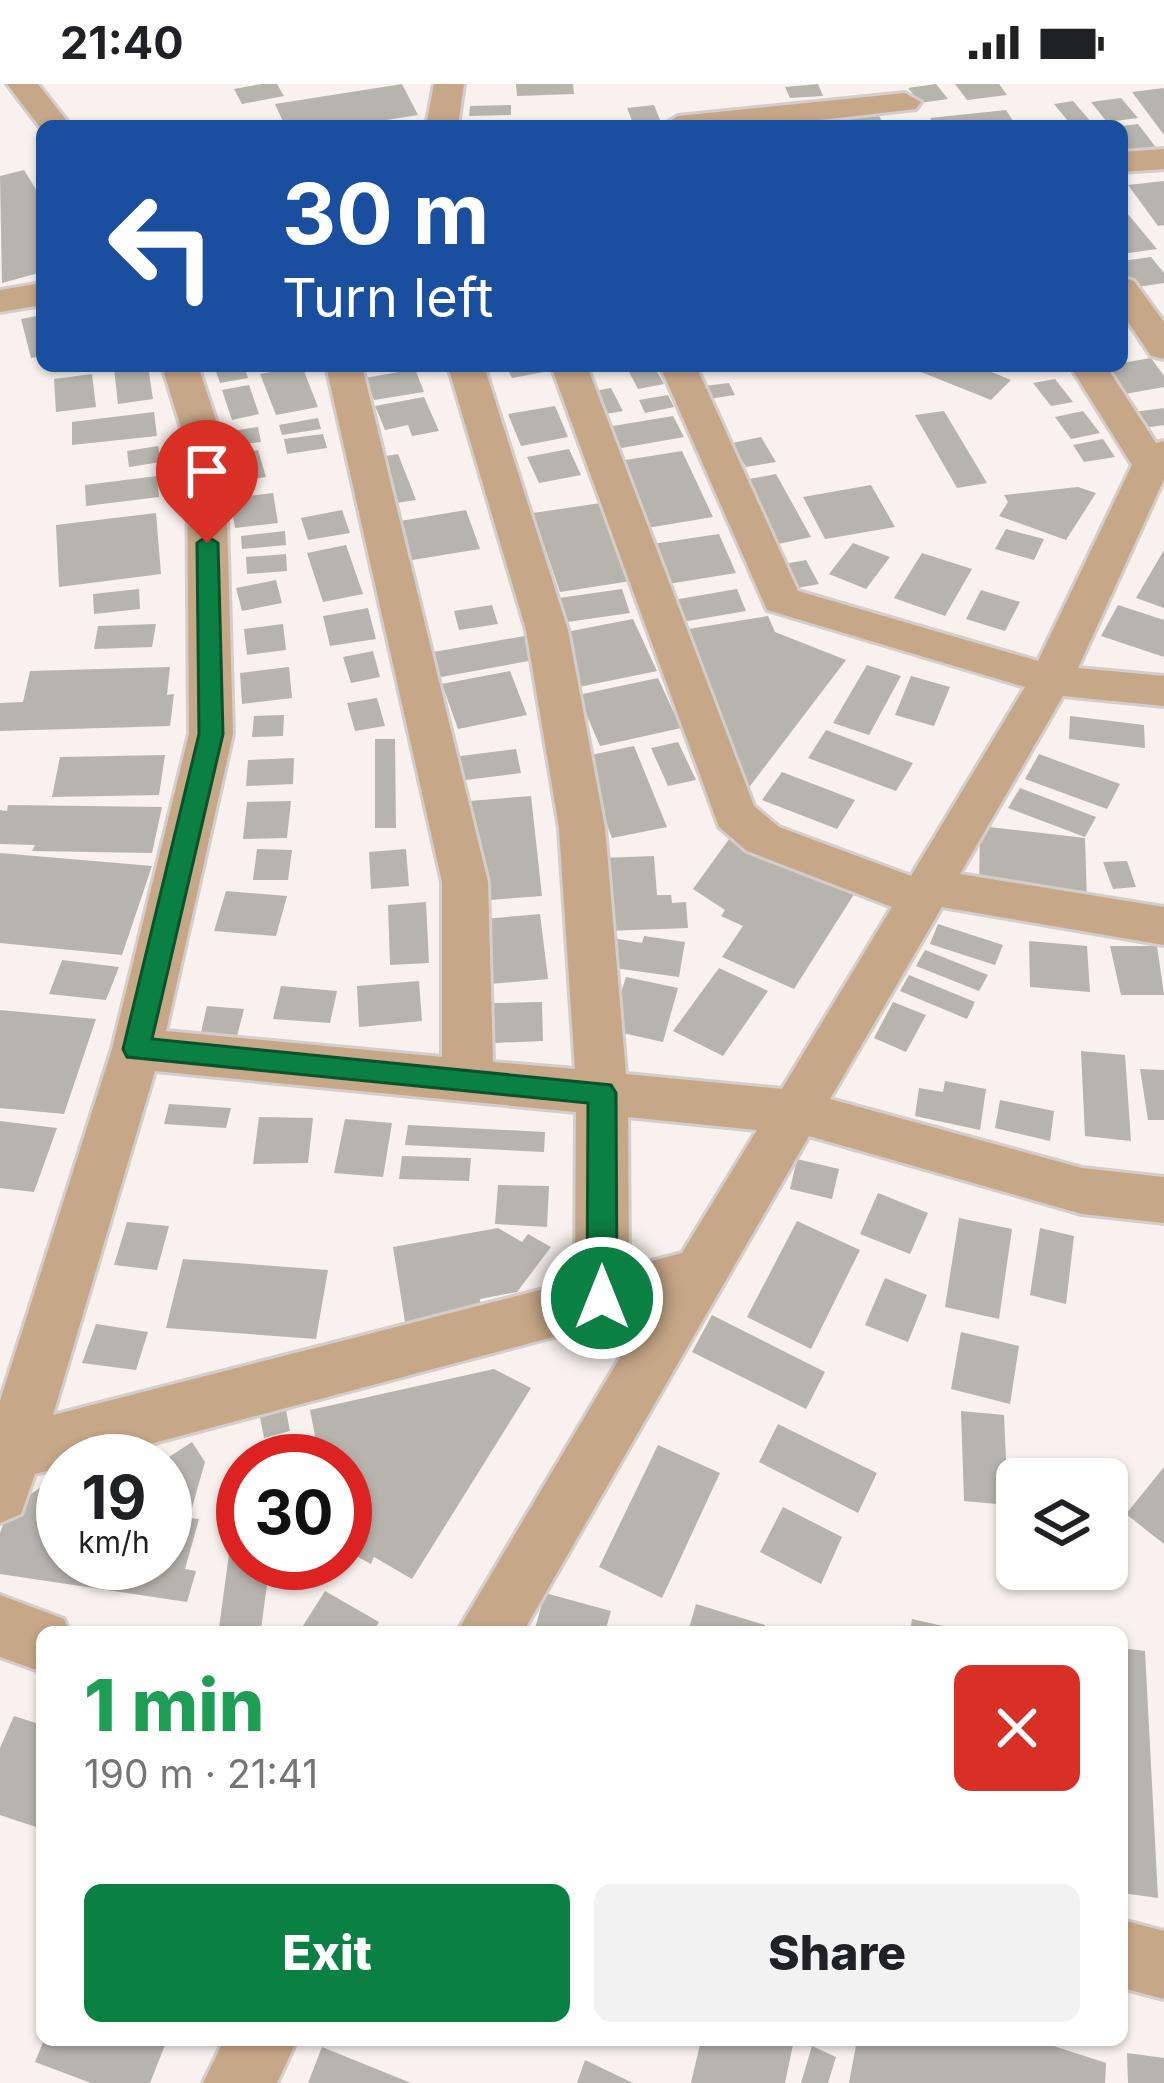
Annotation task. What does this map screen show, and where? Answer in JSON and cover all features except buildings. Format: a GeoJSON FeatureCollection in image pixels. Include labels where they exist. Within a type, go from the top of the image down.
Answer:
{"type":"FeatureCollection","features":[{"type":"Feature","properties":{"kind":"street"},"geometry":{"type":"LineString","coordinates":[[22,84],[50,120]]}},
{"type":"Feature","properties":{"kind":"street"},"geometry":{"type":"LineString","coordinates":[[443,120],[449,84]]}},
{"type":"Feature","properties":{"kind":"street"},"geometry":{"type":"LineString","coordinates":[[740,120],[905,104]]}},
{"type":"Feature","properties":{"kind":"street"},"geometry":{"type":"LineString","coordinates":[[1128,162],[1164,159]]}},
{"type":"Feature","properties":{"kind":"street"},"geometry":{"type":"LineString","coordinates":[[0,301],[36,295]]}},
{"type":"Feature","properties":{"kind":"street"},"geometry":{"type":"LineString","coordinates":[[1139,295],[1164,348]]}},
{"type":"Feature","properties":{"kind":"street"},"geometry":{"type":"LineString","coordinates":[[5,1467],[136,1049],[211,734],[206,447],[182,372]]}},
{"type":"Feature","properties":{"kind":"street"},"geometry":{"type":"LineString","coordinates":[[345,372],[465,882],[468,1081]]}},
{"type":"Feature","properties":{"kind":"street"},"geometry":{"type":"LineString","coordinates":[[468,372],[548,630],[582,828],[602,1093],[602,1298]]}},
{"type":"Feature","properties":{"kind":"street"},"geometry":{"type":"LineString","coordinates":[[571,372],[735,815],[763,838],[926,893],[1164,926]]}},
{"type":"Feature","properties":{"kind":"street"},"geometry":{"type":"LineString","coordinates":[[681,372],[782,600],[1052,680],[1164,691]]}},
{"type":"Feature","properties":{"kind":"street"},"geometry":{"type":"LineString","coordinates":[[492,1626],[1052,680],[1158,459],[1093,372]]}},
{"type":"Feature","properties":{"kind":"street"},"geometry":{"type":"LineString","coordinates":[[136,1049],[799,1112],[1082,1191],[1164,1201]]}},
{"type":"Feature","properties":{"kind":"street"},"geometry":{"type":"LineString","coordinates":[[1082,1191],[1164,1163]]}},
{"type":"Feature","properties":{"kind":"street"},"geometry":{"type":"LineString","coordinates":[[5,1467],[705,1272]]}},
{"type":"Feature","properties":{"kind":"street"},"geometry":{"type":"LineString","coordinates":[[0,1626],[36,1639]]}},
{"type":"Feature","properties":{"kind":"street"},"geometry":{"type":"LineString","coordinates":[[1128,1956],[1164,1965]]}},
{"type":"Feature","properties":{"kind":"street"},"geometry":{"type":"LineString","coordinates":[[239,2083],[259,2046]]}},
{"type":"Feature","properties":{"kind":"route"},"geometry":{"type":"LineString","coordinates":[[207,543],[211,734],[136,1049],[602,1093],[602,1298]]}}]}
